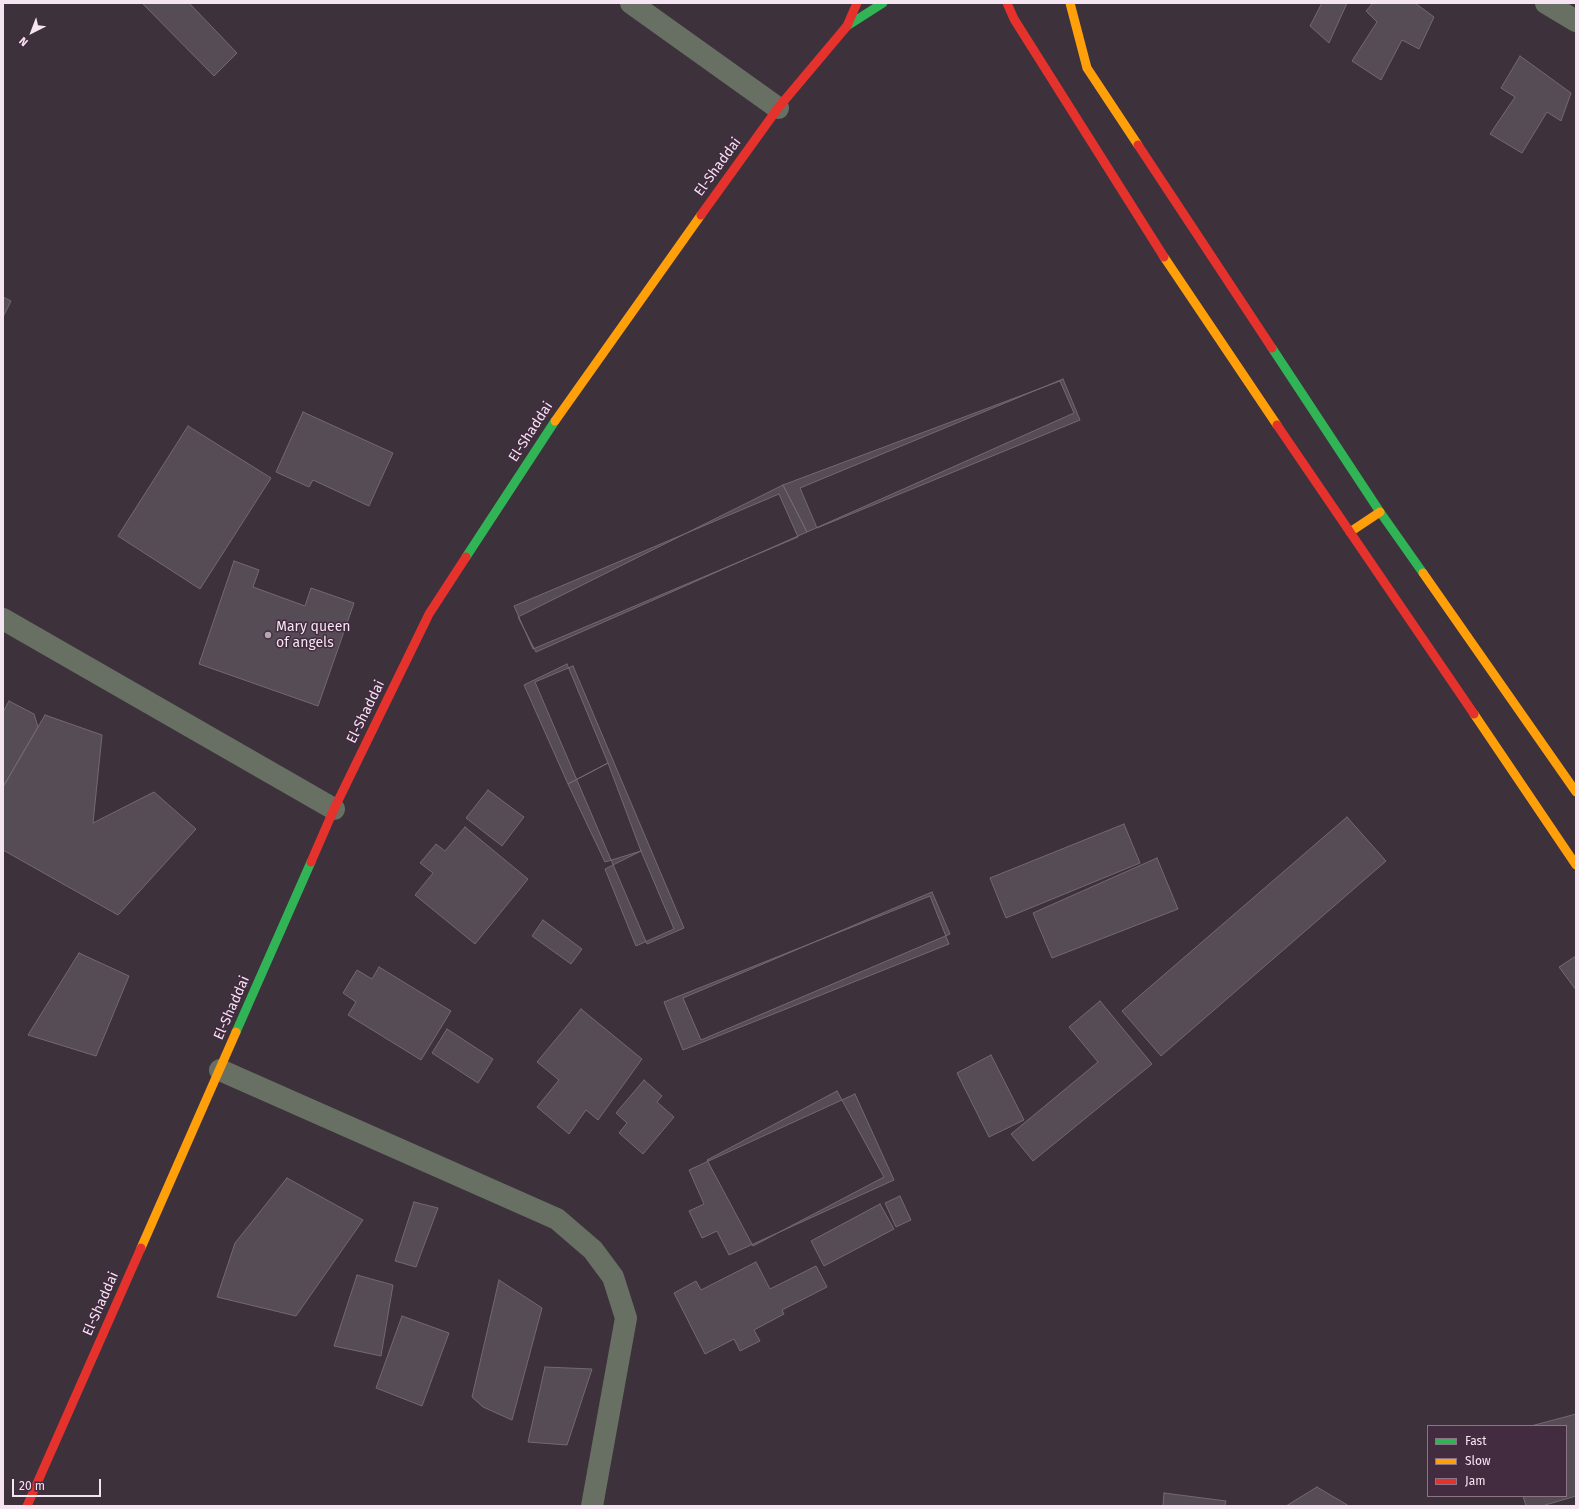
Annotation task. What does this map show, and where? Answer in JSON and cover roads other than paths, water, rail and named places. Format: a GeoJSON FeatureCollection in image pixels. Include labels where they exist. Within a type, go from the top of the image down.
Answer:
{"type":"FeatureCollection","features":[{"type":"Feature","properties":{"kind":"street"},"geometry":{"type":"LineString","coordinates":[[631,3],[778,108]]}},
{"type":"Feature","properties":{"kind":"street","name":"El-Shaddai"},"geometry":{"type":"LineString","coordinates":[[27,1506],[334,809],[429,614],[574,392],[778,108],[847,26],[857,3]]}},
{"type":"Feature","properties":{"kind":"street"},"geometry":{"type":"LineString","coordinates":[[847,26],[882,3]]}},
{"type":"Feature","properties":{"kind":"street"},"geometry":{"type":"LineString","coordinates":[[1007,3],[1014,19],[1176,277],[1576,865]]}},
{"type":"Feature","properties":{"kind":"street"},"geometry":{"type":"LineString","coordinates":[[1070,3],[1087,68],[1380,512],[1576,792]]}},
{"type":"Feature","properties":{"kind":"street"},"geometry":{"type":"LineString","coordinates":[[1546,3],[1576,20]]}},
{"type":"Feature","properties":{"kind":"street"},"geometry":{"type":"LineString","coordinates":[[1350,532],[1380,512]]}},
{"type":"Feature","properties":{"kind":"street"},"geometry":{"type":"LineString","coordinates":[[3,619],[334,809]]}},
{"type":"Feature","properties":{"kind":"street"},"geometry":{"type":"LineString","coordinates":[[220,1070],[557,1219],[593,1250],[612,1277],[626,1318],[592,1506]]}},
{"type":"Feature","properties":{"kind":"place","name":"Mary queen of angels"},"geometry":{"type":"Point","coordinates":[268,635]}}]}
